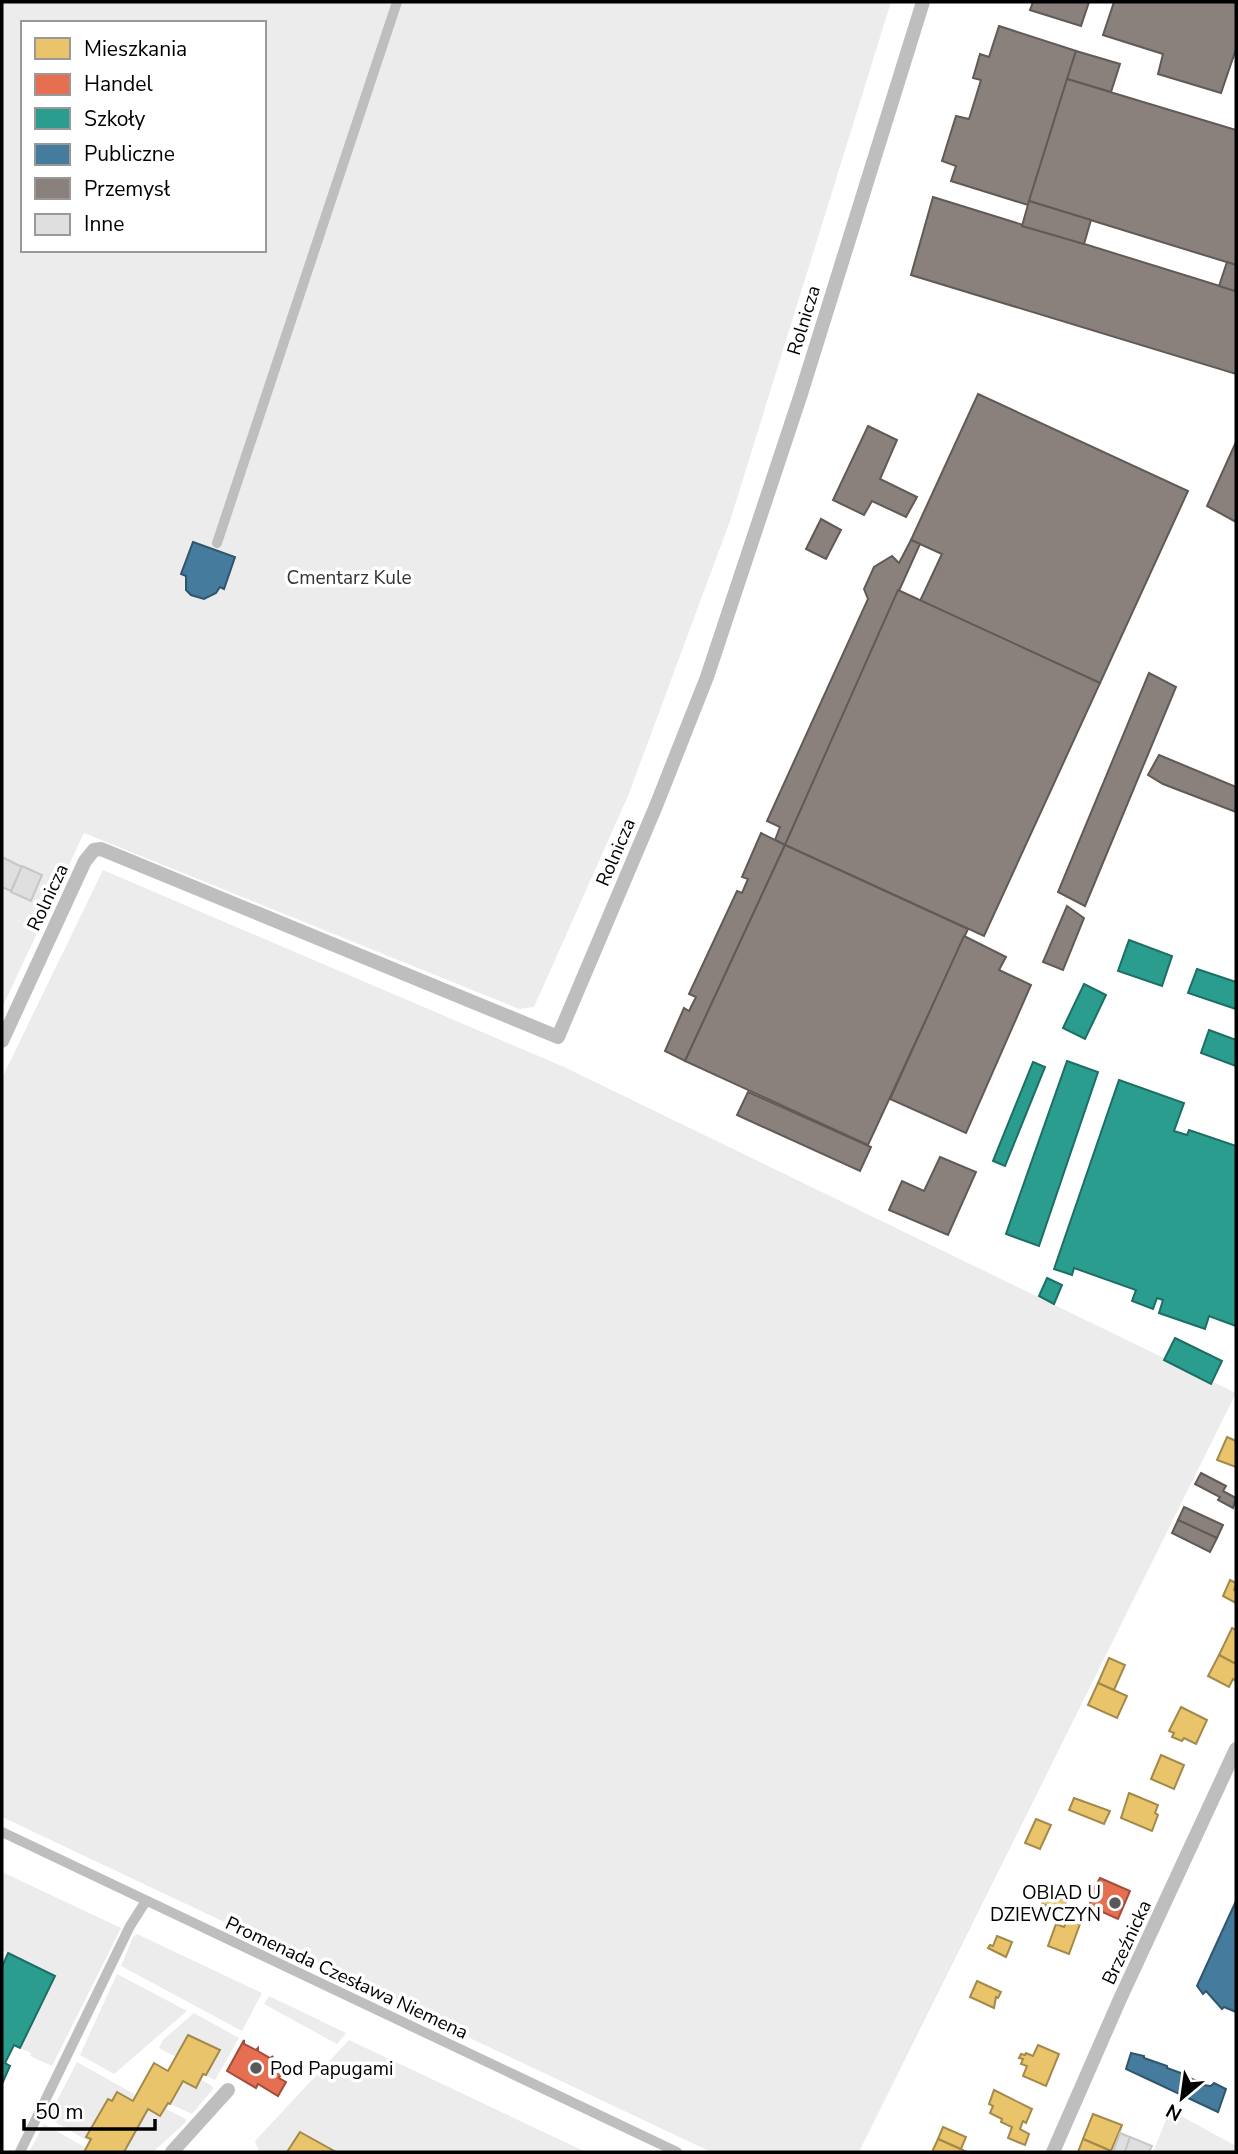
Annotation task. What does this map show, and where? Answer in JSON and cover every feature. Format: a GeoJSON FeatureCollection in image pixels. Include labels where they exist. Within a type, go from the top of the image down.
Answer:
{"type":"FeatureCollection","features":[{"type":"Feature","properties":{"kind":"street"},"geometry":{"type":"LineString","coordinates":[[217,543],[397,2]]}},
{"type":"Feature","properties":{"kind":"street","name":"Rolnicza"},"geometry":{"type":"LineString","coordinates":[[2,1041],[85,861],[94,850],[101,849],[558,1037],[656,806],[703,687],[801,394],[923,2]]}},
{"type":"Feature","properties":{"kind":"street","name":"Brzeźnicka"},"geometry":{"type":"LineString","coordinates":[[1054,2152],[1120,1999],[1236,1749]]}},
{"type":"Feature","properties":{"kind":"street","name":"Promenada Czesława Niemena"},"geometry":{"type":"LineString","coordinates":[[2,1832],[677,2152]]}},
{"type":"Feature","properties":{"kind":"street"},"geometry":{"type":"LineString","coordinates":[[20,2152],[130,1926],[146,1901]]}},
{"type":"Feature","properties":{"kind":"street"},"geometry":{"type":"LineString","coordinates":[[172,2152],[228,2090]]}},
{"type":"Feature","properties":{"kind":"green space","name":"Cmentarz Kule"},"geometry":{"type":"Polygon","coordinates":[[[2,2],[891,2],[730,521],[628,796],[534,1007],[519,1009],[84,833],[2,1008],[2,2]]]}},
{"type":"Feature","properties":{"kind":"green space"},"geometry":{"type":"Polygon","coordinates":[[[103,870],[564,1067],[1236,1393],[859,2152],[711,2152],[2,1817],[2,1078],[103,870]]]}},
{"type":"Feature","properties":{"kind":"green space"},"geometry":{"type":"Polygon","coordinates":[[[2,1872],[121,1928],[52,2066],[20,2048],[54,1976],[2,1950],[2,1872]]]}},
{"type":"Feature","properties":{"kind":"green space"},"geometry":{"type":"Polygon","coordinates":[[[137,1934],[262,1993],[242,2031],[121,1966],[133,1937],[137,1934]]]}},
{"type":"Feature","properties":{"kind":"green space"},"geometry":{"type":"Polygon","coordinates":[[[117,1974],[187,2011],[114,2074],[80,2055],[117,1974]]]}},
{"type":"Feature","properties":{"kind":"green space"},"geometry":{"type":"Polygon","coordinates":[[[269,1996],[346,2033],[337,2044],[264,2004],[269,1996]]]}},
{"type":"Feature","properties":{"kind":"green space"},"geometry":{"type":"Polygon","coordinates":[[[194,2013],[239,2038],[215,2080],[206,2075],[220,2050],[189,2035],[176,2057],[159,2048],[163,2040],[194,2013]]]}},
{"type":"Feature","properties":{"kind":"green space"},"geometry":{"type":"Polygon","coordinates":[[[349,2040],[586,2152],[336,2152],[300,2132],[287,2152],[259,2152],[255,2141],[349,2040]]]}},
{"type":"Feature","properties":{"kind":"green space"},"geometry":{"type":"Polygon","coordinates":[[[77,2062],[136,2095],[133,2101],[117,2092],[112,2101],[108,2099],[87,2136],[91,2139],[90,2142],[48,2118],[77,2062]]]}},
{"type":"Feature","properties":{"kind":"green space"},"geometry":{"type":"Polygon","coordinates":[[[200,2079],[213,2089],[192,2114],[170,2104],[183,2081],[195,2088],[200,2079]]]}},
{"type":"Feature","properties":{"kind":"green space"},"geometry":{"type":"Polygon","coordinates":[[[164,2108],[186,2119],[186,2122],[153,2152],[124,2152],[148,2109],[160,2116],[164,2108]]]}},
{"type":"Feature","properties":{"kind":"green space"},"geometry":{"type":"Polygon","coordinates":[[[1170,2110],[1236,2146],[1236,2152],[1153,2152],[1170,2110]]]}},
{"type":"Feature","properties":{"kind":"green space"},"geometry":{"type":"Polygon","coordinates":[[[44,2124],[86,2148],[84,2152],[29,2152],[44,2124]]]}},
{"type":"Feature","properties":{"kind":"building: Mieszkania"},"geometry":{"type":"Polygon","coordinates":[[[1227,1437],[1236,1441],[1236,1467],[1217,1460],[1227,1437]]]}},
{"type":"Feature","properties":{"kind":"building: Mieszkania"},"geometry":{"type":"Polygon","coordinates":[[[1230,1580],[1236,1583],[1236,1603],[1223,1596],[1230,1580]]]}},
{"type":"Feature","properties":{"kind":"building: Mieszkania"},"geometry":{"type":"Polygon","coordinates":[[[1232,1628],[1236,1630],[1236,1664],[1219,1655],[1232,1628]]]}},
{"type":"Feature","properties":{"kind":"building: Mieszkania"},"geometry":{"type":"Polygon","coordinates":[[[1219,1655],[1236,1664],[1236,1681],[1233,1679],[1229,1687],[1208,1676],[1219,1655]]]}},
{"type":"Feature","properties":{"kind":"building: Mieszkania"},"geometry":{"type":"Polygon","coordinates":[[[1109,1658],[1125,1665],[1114,1690],[1098,1683],[1109,1658]]]}},
{"type":"Feature","properties":{"kind":"building: Mieszkania"},"geometry":{"type":"Polygon","coordinates":[[[1098,1683],[1127,1696],[1117,1718],[1088,1705],[1098,1683]]]}},
{"type":"Feature","properties":{"kind":"building: Mieszkania"},"geometry":{"type":"Polygon","coordinates":[[[1181,1707],[1207,1720],[1196,1744],[1184,1738],[1182,1741],[1172,1737],[1174,1733],[1169,1731],[1181,1707]]]}},
{"type":"Feature","properties":{"kind":"building: Mieszkania"},"geometry":{"type":"Polygon","coordinates":[[[1161,1755],[1184,1765],[1174,1789],[1151,1779],[1161,1755]]]}},
{"type":"Feature","properties":{"kind":"building: Mieszkania"},"geometry":{"type":"Polygon","coordinates":[[[1129,1793],[1158,1805],[1155,1813],[1158,1815],[1152,1831],[1121,1818],[1129,1793]]]}},
{"type":"Feature","properties":{"kind":"building: Mieszkania"},"geometry":{"type":"Polygon","coordinates":[[[1074,1798],[1110,1811],[1104,1824],[1069,1810],[1074,1798]]]}},
{"type":"Feature","properties":{"kind":"building: Mieszkania"},"geometry":{"type":"Polygon","coordinates":[[[1036,1819],[1051,1825],[1040,1849],[1025,1843],[1036,1819]]]}},
{"type":"Feature","properties":{"kind":"building: Mieszkania"},"geometry":{"type":"Polygon","coordinates":[[[1047,1892],[1067,1900],[1062,1912],[1042,1904],[1047,1892]]]}},
{"type":"Feature","properties":{"kind":"building: Mieszkania"},"geometry":{"type":"Polygon","coordinates":[[[1067,1920],[1080,1924],[1069,1954],[1048,1946],[1056,1924],[1064,1927],[1067,1920]]]}},
{"type":"Feature","properties":{"kind":"building: Mieszkania"},"geometry":{"type":"Polygon","coordinates":[[[997,1936],[1012,1942],[1006,1957],[988,1948],[993,1946],[997,1936]]]}},
{"type":"Feature","properties":{"kind":"building: Mieszkania"},"geometry":{"type":"Polygon","coordinates":[[[977,1981],[1001,1992],[998,1998],[996,1997],[994,2008],[970,1997],[977,1981]]]}},
{"type":"Feature","properties":{"kind":"building: Mieszkania"},"geometry":{"type":"Polygon","coordinates":[[[188,2035],[220,2050],[196,2088],[183,2081],[160,2116],[148,2109],[124,2152],[84,2152],[91,2139],[86,2137],[108,2099],[112,2101],[117,2092],[133,2101],[154,2063],[168,2071],[188,2035]]]}},
{"type":"Feature","properties":{"kind":"building: Mieszkania"},"geometry":{"type":"Polygon","coordinates":[[[1038,2045],[1059,2054],[1046,2086],[1023,2076],[1027,2066],[1021,2064],[1023,2059],[1019,2058],[1026,2053],[1033,2056],[1038,2045]]]}},
{"type":"Feature","properties":{"kind":"building: Mieszkania"},"geometry":{"type":"Polygon","coordinates":[[[994,2090],[1032,2109],[1020,2129],[1029,2134],[1025,2145],[1008,2138],[1012,2127],[990,2113],[993,2106],[989,2104],[994,2090]]]}},
{"type":"Feature","properties":{"kind":"building: Mieszkania"},"geometry":{"type":"Polygon","coordinates":[[[1093,2114],[1122,2125],[1111,2151],[1083,2139],[1093,2114]]]}},
{"type":"Feature","properties":{"kind":"building: Mieszkania"},"geometry":{"type":"Polygon","coordinates":[[[943,2127],[966,2137],[961,2149],[938,2139],[943,2127]]]}},
{"type":"Feature","properties":{"kind":"building: Mieszkania"},"geometry":{"type":"Polygon","coordinates":[[[300,2132],[336,2152],[287,2152],[300,2132]]]}},
{"type":"Feature","properties":{"kind":"building: Mieszkania"},"geometry":{"type":"Polygon","coordinates":[[[938,2139],[967,2152],[932,2152],[938,2139]]]}},
{"type":"Feature","properties":{"kind":"building: Mieszkania"},"geometry":{"type":"Polygon","coordinates":[[[1083,2139],[1111,2151],[1111,2152],[1078,2152],[1083,2139]]]}},
{"type":"Feature","properties":{"kind":"building: Handel"},"geometry":{"type":"Polygon","coordinates":[[[1100,1878],[1130,1891],[1118,1919],[1089,1906],[1093,1896],[1090,1895],[1100,1878]]]}},
{"type":"Feature","properties":{"kind":"building: Handel","name":"Pod Papugami"},"geometry":{"type":"Polygon","coordinates":[[[244,2040],[244,2044],[256,2050],[258,2048],[258,2051],[270,2058],[273,2056],[270,2061],[282,2068],[285,2066],[279,2078],[286,2082],[278,2096],[258,2084],[256,2088],[227,2071],[244,2040]]]}},
{"type":"Feature","properties":{"kind":"building: Szkoły"},"geometry":{"type":"Polygon","coordinates":[[[1129,940],[1172,956],[1162,986],[1118,971],[1129,940]]]}},
{"type":"Feature","properties":{"kind":"building: Szkoły"},"geometry":{"type":"Polygon","coordinates":[[[1197,969],[1236,982],[1236,1009],[1188,993],[1197,969]]]}},
{"type":"Feature","properties":{"kind":"building: Szkoły"},"geometry":{"type":"Polygon","coordinates":[[[1084,984],[1106,995],[1085,1039],[1063,1028],[1084,984]]]}},
{"type":"Feature","properties":{"kind":"building: Szkoły"},"geometry":{"type":"Polygon","coordinates":[[[1209,1030],[1236,1040],[1236,1066],[1201,1053],[1209,1030]]]}},
{"type":"Feature","properties":{"kind":"building: Szkoły"},"geometry":{"type":"Polygon","coordinates":[[[1067,1061],[1098,1072],[1039,1246],[1006,1234],[1067,1061]]]}},
{"type":"Feature","properties":{"kind":"building: Szkoły"},"geometry":{"type":"Polygon","coordinates":[[[1033,1062],[1045,1067],[1005,1166],[993,1161],[1033,1062]]]}},
{"type":"Feature","properties":{"kind":"building: Szkoły"},"geometry":{"type":"Polygon","coordinates":[[[1119,1080],[1184,1103],[1174,1131],[1187,1135],[1189,1130],[1236,1146],[1236,1326],[1209,1316],[1205,1329],[1159,1313],[1163,1300],[1157,1298],[1153,1309],[1132,1301],[1136,1290],[1074,1268],[1072,1275],[1054,1269],[1119,1080]]]}},
{"type":"Feature","properties":{"kind":"building: Szkoły"},"geometry":{"type":"Polygon","coordinates":[[[1047,1278],[1062,1285],[1054,1304],[1039,1296],[1047,1278]]]}},
{"type":"Feature","properties":{"kind":"building: Szkoły"},"geometry":{"type":"Polygon","coordinates":[[[1175,1338],[1222,1361],[1211,1384],[1164,1360],[1175,1338]]]}},
{"type":"Feature","properties":{"kind":"building: Szkoły"},"geometry":{"type":"Polygon","coordinates":[[[8,1953],[55,1976],[20,2048],[14,2045],[5,2063],[10,2066],[2,2084],[2,1967],[8,1953]]]}},
{"type":"Feature","properties":{"kind":"building: Publiczne"},"geometry":{"type":"Polygon","coordinates":[[[193,542],[235,557],[224,589],[220,587],[216,593],[204,599],[191,595],[186,590],[186,576],[181,574],[193,542]]]}},
{"type":"Feature","properties":{"kind":"building: Publiczne"},"geometry":{"type":"Polygon","coordinates":[[[1236,1901],[1236,2012],[1224,2007],[1222,2009],[1206,1991],[1203,1994],[1197,1986],[1236,1901]]]}},
{"type":"Feature","properties":{"kind":"building: Publiczne"},"geometry":{"type":"Polygon","coordinates":[[[1131,2053],[1167,2066],[1203,2085],[1211,2086],[1214,2083],[1226,2089],[1218,2112],[1126,2069],[1131,2053]]]}},
{"type":"Feature","properties":{"kind":"building: Przemysł"},"geometry":{"type":"Polygon","coordinates":[[[1033,2],[1089,2],[1081,26],[1030,10],[1033,2]]]}},
{"type":"Feature","properties":{"kind":"building: Przemysł"},"geometry":{"type":"Polygon","coordinates":[[[1114,2],[1236,2],[1236,49],[1221,93],[1158,74],[1163,54],[1103,35],[1114,2]]]}},
{"type":"Feature","properties":{"kind":"building: Przemysł"},"geometry":{"type":"Polygon","coordinates":[[[999,26],[1076,51],[1028,205],[951,181],[956,166],[942,161],[956,116],[969,119],[981,80],[973,78],[980,54],[989,57],[999,26]]]}},
{"type":"Feature","properties":{"kind":"building: Przemysł"},"geometry":{"type":"Polygon","coordinates":[[[1076,51],[1120,64],[1111,92],[1067,79],[1076,51]]]}},
{"type":"Feature","properties":{"kind":"building: Przemysł"},"geometry":{"type":"Polygon","coordinates":[[[1067,79],[1236,130],[1236,265],[1029,201],[1067,79]]]}},
{"type":"Feature","properties":{"kind":"building: Przemysł"},"geometry":{"type":"Polygon","coordinates":[[[933,197],[1236,291],[1236,374],[911,275],[933,197]]]}},
{"type":"Feature","properties":{"kind":"building: Przemysł"},"geometry":{"type":"Polygon","coordinates":[[[1029,201],[1091,220],[1084,244],[1022,226],[1029,201]]]}},
{"type":"Feature","properties":{"kind":"building: Przemysł"},"geometry":{"type":"Polygon","coordinates":[[[1227,262],[1236,265],[1235,291],[1219,286],[1227,262]]]}},
{"type":"Feature","properties":{"kind":"building: Przemysł"},"geometry":{"type":"Polygon","coordinates":[[[978,394],[1188,491],[1100,683],[920,601],[942,554],[911,540],[978,394]]]}},
{"type":"Feature","properties":{"kind":"building: Przemysł"},"geometry":{"type":"Polygon","coordinates":[[[868,426],[897,440],[880,479],[917,497],[906,517],[872,501],[864,515],[833,500],[868,426]]]}},
{"type":"Feature","properties":{"kind":"building: Przemysł"},"geometry":{"type":"Polygon","coordinates":[[[1236,442],[1236,522],[1207,506],[1236,442]]]}},
{"type":"Feature","properties":{"kind":"building: Przemysł"},"geometry":{"type":"Polygon","coordinates":[[[821,519],[841,530],[826,559],[806,549],[821,519]]]}},
{"type":"Feature","properties":{"kind":"building: Przemysł"},"geometry":{"type":"Polygon","coordinates":[[[911,540],[920,544],[785,845],[775,840],[780,827],[767,821],[868,599],[864,589],[874,567],[892,556],[899,563],[911,540]]]}},
{"type":"Feature","properties":{"kind":"building: Przemysł"},"geometry":{"type":"Polygon","coordinates":[[[898,590],[1100,683],[984,936],[785,845],[898,590]]]}},
{"type":"Feature","properties":{"kind":"building: Przemysł"},"geometry":{"type":"Polygon","coordinates":[[[1149,673],[1176,687],[1085,906],[1058,892],[1149,673]]]}},
{"type":"Feature","properties":{"kind":"building: Przemysł"},"geometry":{"type":"Polygon","coordinates":[[[1159,755],[1236,787],[1236,812],[1163,784],[1148,775],[1159,755]]]}},
{"type":"Feature","properties":{"kind":"building: Przemysł"},"geometry":{"type":"Polygon","coordinates":[[[761,833],[785,845],[685,1061],[665,1051],[684,1008],[689,1011],[696,997],[689,994],[737,891],[742,893],[748,879],[742,877],[761,833]]]}},
{"type":"Feature","properties":{"kind":"building: Przemysł"},"geometry":{"type":"Polygon","coordinates":[[[785,845],[968,929],[868,1145],[685,1061],[785,845]]]}},
{"type":"Feature","properties":{"kind":"building: Przemysł"},"geometry":{"type":"Polygon","coordinates":[[[1067,906],[1084,918],[1063,970],[1043,962],[1067,906]]]}},
{"type":"Feature","properties":{"kind":"building: Przemysł"},"geometry":{"type":"Polygon","coordinates":[[[964,936],[1006,957],[999,970],[1031,985],[966,1133],[890,1099],[964,936]]]}},
{"type":"Feature","properties":{"kind":"building: Przemysł"},"geometry":{"type":"Polygon","coordinates":[[[748,1092],[871,1147],[860,1171],[737,1115],[748,1092]]]}},
{"type":"Feature","properties":{"kind":"building: Przemysł"},"geometry":{"type":"Polygon","coordinates":[[[940,1157],[976,1172],[948,1235],[889,1210],[902,1181],[924,1191],[940,1157]]]}},
{"type":"Feature","properties":{"kind":"building: Przemysł"},"geometry":{"type":"Polygon","coordinates":[[[1201,1473],[1226,1486],[1223,1491],[1236,1498],[1233,1508],[1218,1500],[1220,1497],[1195,1484],[1201,1473]]]}},
{"type":"Feature","properties":{"kind":"building: Przemysł"},"geometry":{"type":"Polygon","coordinates":[[[1184,1507],[1223,1525],[1217,1538],[1178,1520],[1184,1507]]]}},
{"type":"Feature","properties":{"kind":"building: Przemysł"},"geometry":{"type":"Polygon","coordinates":[[[1178,1520],[1217,1538],[1210,1552],[1172,1533],[1178,1520]]]}},
{"type":"Feature","properties":{"kind":"building: Inne"},"geometry":{"type":"Polygon","coordinates":[[[2,857],[22,867],[11,891],[2,887],[2,857]]]}},
{"type":"Feature","properties":{"kind":"building: Inne"},"geometry":{"type":"Polygon","coordinates":[[[22,866],[42,875],[31,901],[11,892],[22,866]]]}},
{"type":"Feature","properties":{"kind":"building: Inne"},"geometry":{"type":"Polygon","coordinates":[[[1120,2133],[1130,2137],[1125,2152],[1113,2152],[1120,2133]]]}},
{"type":"Feature","properties":{"kind":"building: Inne"},"geometry":{"type":"Polygon","coordinates":[[[1130,2137],[1152,2146],[1149,2152],[1125,2152],[1130,2137]]]}},
{"type":"Feature","properties":{"kind":"place","name":"OBIAD U DZIEWCZYN"},"geometry":{"type":"Point","coordinates":[1115,1903]}},
{"type":"Feature","properties":{"kind":"place","name":"Pod Papugami"},"geometry":{"type":"Point","coordinates":[256,2068]}}]}
